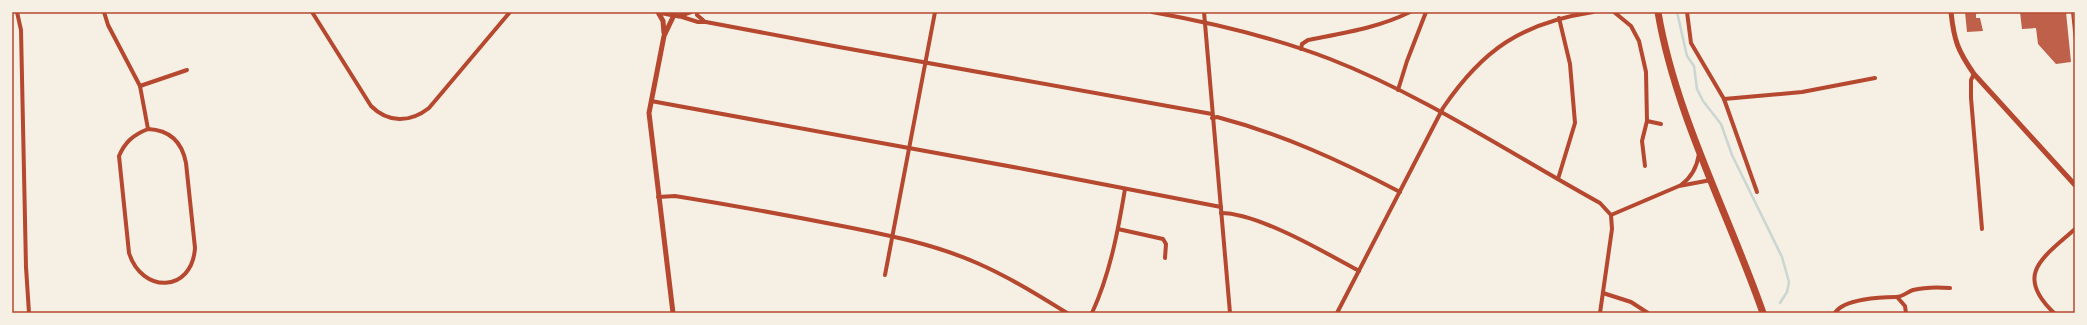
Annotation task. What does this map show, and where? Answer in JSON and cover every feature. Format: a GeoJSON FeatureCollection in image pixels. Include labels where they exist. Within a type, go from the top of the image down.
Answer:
{"type":"FeatureCollection","features":[{"type":"Feature","properties":{"kind":"highway"},"geometry":{"type":"LineString","coordinates":[[1658,12],[1670,65],[1711,180],[1750,276],[1763,313]]}},
{"type":"Feature","properties":{"kind":"street"},"geometry":{"type":"LineString","coordinates":[[17,12],[21,30],[26,267],[30,313]]}},
{"type":"Feature","properties":{"kind":"street"},"geometry":{"type":"LineString","coordinates":[[104,12],[108,25],[140,86],[148,129]]}},
{"type":"Feature","properties":{"kind":"street"},"geometry":{"type":"LineString","coordinates":[[312,12],[371,106],[385,116],[399,120],[417,116],[429,108],[510,12]]}},
{"type":"Feature","properties":{"kind":"street"},"geometry":{"type":"LineString","coordinates":[[658,12],[698,22],[706,22],[925,62],[1217,117],[1281,136],[1341,162],[1400,192]]}},
{"type":"Feature","properties":{"kind":"street"},"geometry":{"type":"LineString","coordinates":[[658,12],[663,20],[664,36],[651,101],[649,122],[673,313]]}},
{"type":"Feature","properties":{"kind":"street"},"geometry":{"type":"LineString","coordinates":[[664,36],[676,16],[690,12]]}},
{"type":"Feature","properties":{"kind":"street"},"geometry":{"type":"LineString","coordinates":[[697,12],[701,19],[706,22]]}},
{"type":"Feature","properties":{"kind":"street"},"geometry":{"type":"LineString","coordinates":[[885,275],[935,12]]}},
{"type":"Feature","properties":{"kind":"street"},"geometry":{"type":"LineString","coordinates":[[1152,12],[1248,32],[1337,62],[1398,90],[1441,113],[1600,203],[1611,215],[1611,239],[1600,313]]}},
{"type":"Feature","properties":{"kind":"street"},"geometry":{"type":"LineString","coordinates":[[1204,12],[1230,313]]}},
{"type":"Feature","properties":{"kind":"street"},"geometry":{"type":"LineString","coordinates":[[1301,49],[1302,44],[1308,40],[1359,30],[1390,21],[1410,12]]}},
{"type":"Feature","properties":{"kind":"street"},"geometry":{"type":"LineString","coordinates":[[1398,90],[1406,61],[1426,12]]}},
{"type":"Feature","properties":{"kind":"street"},"geometry":{"type":"LineString","coordinates":[[1338,313],[1441,113],[1464,78],[1489,54],[1536,25],[1559,18],[1592,12]]}},
{"type":"Feature","properties":{"kind":"street"},"geometry":{"type":"LineString","coordinates":[[1614,12],[1631,26],[1639,41],[1646,72],[1646,121],[1642,141],[1645,166]]}},
{"type":"Feature","properties":{"kind":"street"},"geometry":{"type":"LineString","coordinates":[[1687,12],[1691,43],[1724,99],[1757,192]]}},
{"type":"Feature","properties":{"kind":"street"},"geometry":{"type":"LineString","coordinates":[[1951,12],[1954,38],[1961,56],[1974,74],[2075,185]]}},
{"type":"Feature","properties":{"kind":"street"},"geometry":{"type":"LineString","coordinates":[[1558,179],[1575,123],[1570,64],[1559,18]]}},
{"type":"Feature","properties":{"kind":"street"},"geometry":{"type":"LineString","coordinates":[[140,86],[187,70]]}},
{"type":"Feature","properties":{"kind":"street"},"geometry":{"type":"LineString","coordinates":[[1974,74],[1971,80],[1971,98],[1982,229]]}},
{"type":"Feature","properties":{"kind":"street"},"geometry":{"type":"LineString","coordinates":[[1724,99],[1802,92],[1875,78]]}},
{"type":"Feature","properties":{"kind":"street"},"geometry":{"type":"LineString","coordinates":[[651,101],[1024,169],[1221,207]]}},
{"type":"Feature","properties":{"kind":"street"},"geometry":{"type":"LineString","coordinates":[[1646,121],[1661,124]]}},
{"type":"Feature","properties":{"kind":"street"},"geometry":{"type":"LineString","coordinates":[[148,129],[157,129],[172,136],[179,142],[184,152],[186,163],[195,259],[183,275],[176,281],[167,283],[153,282],[146,278],[132,263],[129,252],[119,156],[124,145],[132,137],[148,129]]}},
{"type":"Feature","properties":{"kind":"street"},"geometry":{"type":"LineString","coordinates":[[1611,215],[1679,186],[1689,179],[1698,166],[1700,150]]}},
{"type":"Feature","properties":{"kind":"street"},"geometry":{"type":"LineString","coordinates":[[1679,186],[1711,180]]}},
{"type":"Feature","properties":{"kind":"street"},"geometry":{"type":"LineString","coordinates":[[1092,313],[1104,281],[1118,229],[1125,189]]}},
{"type":"Feature","properties":{"kind":"street"},"geometry":{"type":"LineString","coordinates":[[658,197],[675,196],[772,212],[893,236],[935,247],[976,263],[1015,281],[1067,313]]}},
{"type":"Feature","properties":{"kind":"street"},"geometry":{"type":"LineString","coordinates":[[1221,213],[1240,215],[1280,231],[1359,271]]}},
{"type":"Feature","properties":{"kind":"street"},"geometry":{"type":"LineString","coordinates":[[1118,229],[1163,239],[1166,244],[1165,258]]}},
{"type":"Feature","properties":{"kind":"street"},"geometry":{"type":"LineString","coordinates":[[2054,313],[2036,293],[2034,286],[2035,272],[2044,257],[2075,229]]}},
{"type":"Feature","properties":{"kind":"street"},"geometry":{"type":"LineString","coordinates":[[1835,313],[1839,307],[1847,304],[1889,296],[1897,297],[1912,290],[1933,286],[1950,288]]}},
{"type":"Feature","properties":{"kind":"street"},"geometry":{"type":"LineString","coordinates":[[1603,293],[1621,297],[1641,307],[1648,313]]}},
{"type":"Feature","properties":{"kind":"street"},"geometry":{"type":"LineString","coordinates":[[1897,297],[1905,306],[1906,313]]}},
{"type":"Feature","properties":{"kind":"lane"},"geometry":{"type":"LineString","coordinates":[[2072,12],[2075,41]]}},
{"type":"Feature","properties":{"kind":"building"},"geometry":{"type":"Polygon","coordinates":[[[1965,12],[1981,12],[1976,14],[1976,18],[1980,18],[1983,31],[1967,32],[1965,12]]]}},
{"type":"Feature","properties":{"kind":"building"},"geometry":{"type":"Polygon","coordinates":[[[2020,12],[2066,12],[2071,62],[2056,64],[2038,44],[2036,28],[2022,29],[2020,12]]]}},
{"type":"Feature","properties":{"kind":"waterway"},"geometry":{"type":"LineString","coordinates":[[1677,12],[1687,56],[1694,66],[1697,89],[1703,101],[1721,124],[1732,155],[1782,257],[1789,282],[1787,292],[1780,303]]}}]}
